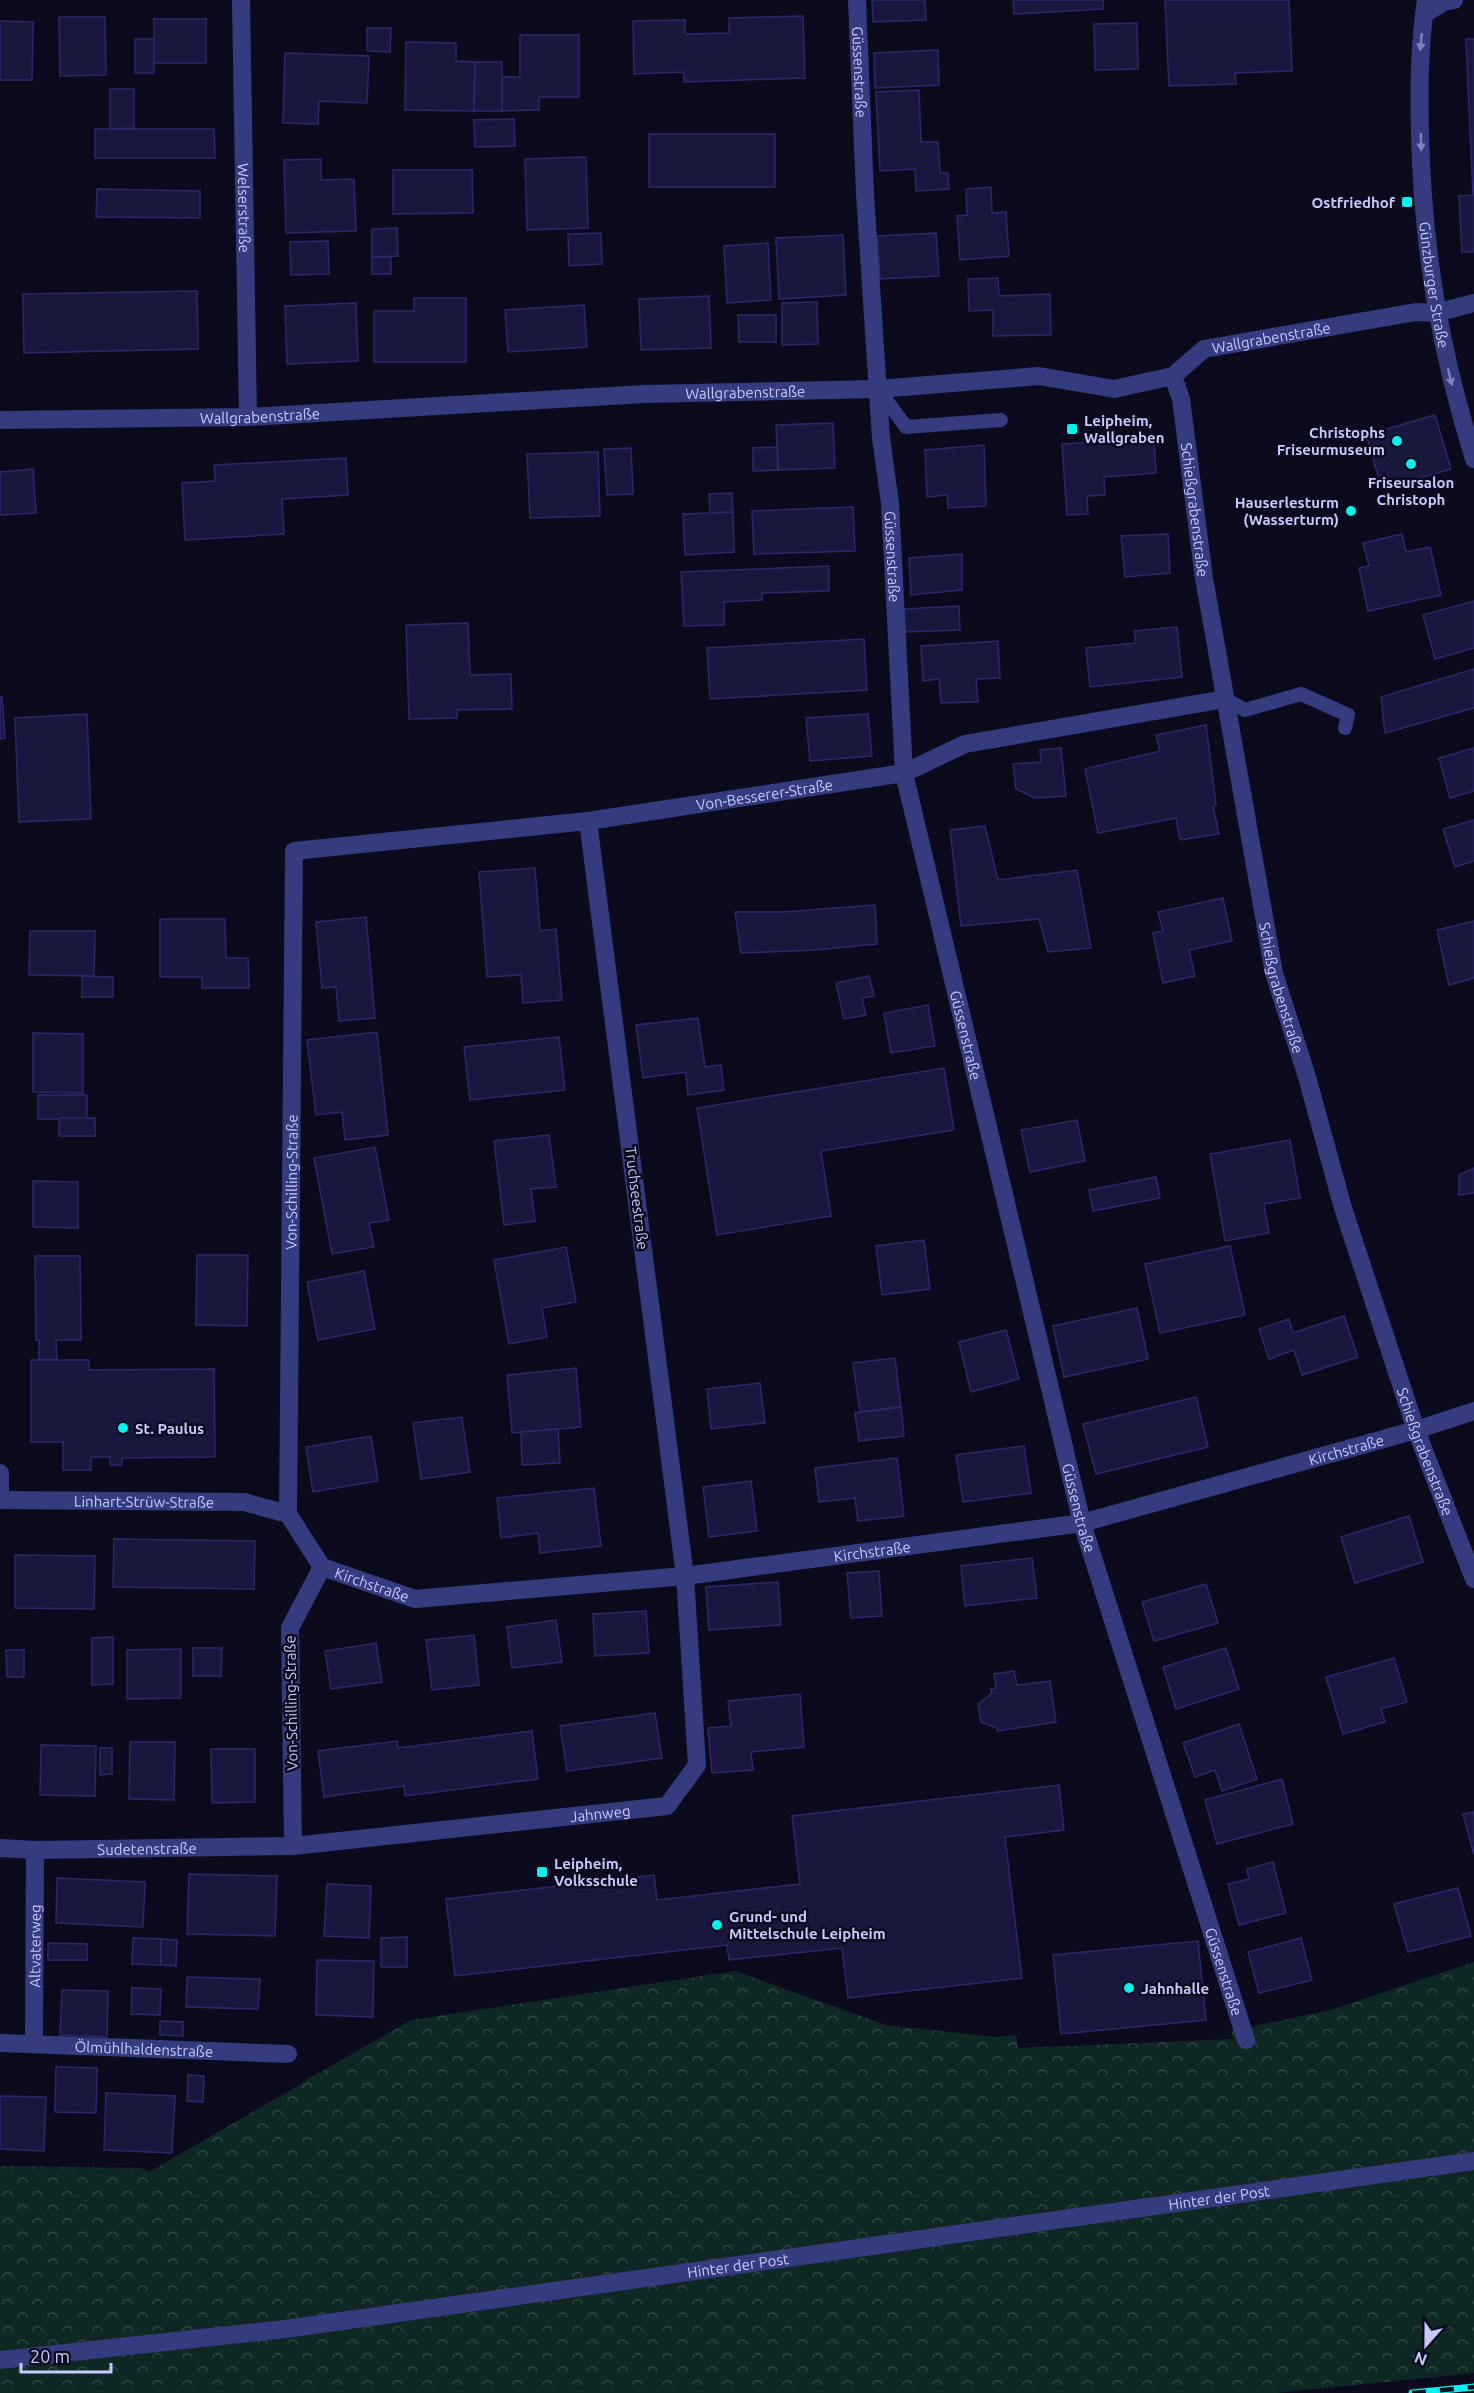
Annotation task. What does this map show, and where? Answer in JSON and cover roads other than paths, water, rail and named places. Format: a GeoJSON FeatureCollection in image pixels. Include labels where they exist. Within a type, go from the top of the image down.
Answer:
{"type":"FeatureCollection","features":[{"type":"Feature","properties":{"kind":"street","name":"Welserstraße"},"geometry":{"type":"LineString","coordinates":[[241,0],[248,417]]}},
{"type":"Feature","properties":{"kind":"street","name":"Güssenstraße"},"geometry":{"type":"LineString","coordinates":[[857,0],[865,194],[881,438],[890,503],[904,773],[1082,1523],[1246,2040]]}},
{"type":"Feature","properties":{"kind":"street"},"geometry":{"type":"LineString","coordinates":[[1425,7],[1454,0]]}},
{"type":"Feature","properties":{"kind":"street","name":"Günzburger Straße"},"geometry":{"type":"LineString","coordinates":[[1425,7],[1419,83],[1421,178],[1436,313],[1454,396],[1474,459]]}},
{"type":"Feature","properties":{"kind":"street","name":"Wallgrabenstraße"},"geometry":{"type":"LineString","coordinates":[[0,420],[248,417],[644,394],[878,389],[1039,376],[1114,388],[1173,376],[1204,349],[1416,312],[1436,313],[1474,303]]}},
{"type":"Feature","properties":{"kind":"street","name":"Schießgrabenstraße"},"geometry":{"type":"LineString","coordinates":[[1173,376],[1180,399],[1204,578],[1274,973],[1307,1077],[1343,1208],[1416,1430],[1474,1579]]}},
{"type":"Feature","properties":{"kind":"street","name":"Von-Besserer-Straße"},"geometry":{"type":"LineString","coordinates":[[294,851],[588,821],[904,773],[964,744],[1225,699]]}},
{"type":"Feature","properties":{"kind":"street","name":"Truchseestraße"},"geometry":{"type":"LineString","coordinates":[[588,821],[685,1576]]}},
{"type":"Feature","properties":{"kind":"street","name":"Von-Schilling-Straße"},"geometry":{"type":"LineString","coordinates":[[288,1514],[294,851]]}},
{"type":"Feature","properties":{"kind":"street","name":"Kirchstraße"},"geometry":{"type":"LineString","coordinates":[[288,1514],[322,1566],[415,1599],[685,1576],[1082,1523],[1416,1430],[1474,1411]]}},
{"type":"Feature","properties":{"kind":"street"},"geometry":{"type":"LineString","coordinates":[[0,1473],[0,1500]]}},
{"type":"Feature","properties":{"kind":"street","name":"Linhart-Strüw-Straße"},"geometry":{"type":"LineString","coordinates":[[0,1500],[244,1503],[288,1514]]}},
{"type":"Feature","properties":{"kind":"street","name":"Von-Schilling-Straße"},"geometry":{"type":"LineString","coordinates":[[293,1846],[291,1628],[322,1566]]}},
{"type":"Feature","properties":{"kind":"street","name":"Jahnweg"},"geometry":{"type":"LineString","coordinates":[[293,1846],[667,1806],[697,1765],[685,1576]]}},
{"type":"Feature","properties":{"kind":"street","name":"Sudetenstraße"},"geometry":{"type":"LineString","coordinates":[[0,1848],[35,1850],[293,1846]]}},
{"type":"Feature","properties":{"kind":"street","name":"Altvaterweg"},"geometry":{"type":"LineString","coordinates":[[34,2044],[35,1850]]}},
{"type":"Feature","properties":{"kind":"street","name":"Ölmühlhaldenstraße"},"geometry":{"type":"LineString","coordinates":[[0,2043],[288,2054]]}},
{"type":"Feature","properties":{"kind":"street","name":"Hinter der Post"},"geometry":{"type":"LineString","coordinates":[[0,2360],[285,2330],[1474,2161]]}},
{"type":"Feature","properties":{"kind":"lane"},"geometry":{"type":"LineString","coordinates":[[878,389],[906,427],[1001,420]]}},
{"type":"Feature","properties":{"kind":"lane"},"geometry":{"type":"LineString","coordinates":[[1225,699],[1245,710],[1301,694],[1348,715],[1345,728]]}},
{"type":"Feature","properties":{"kind":"railway"},"geometry":{"type":"LineString","coordinates":[[1412,2393],[1474,2387]]}},
{"type":"Feature","properties":{"kind":"place","name":"Ostfriedhof"},"geometry":{"type":"Point","coordinates":[1407,202]}},
{"type":"Feature","properties":{"kind":"place","name":"Leipheim, Wallgraben"},"geometry":{"type":"Point","coordinates":[1072,429]}},
{"type":"Feature","properties":{"kind":"place","name":"Christophs Friseurmuseum"},"geometry":{"type":"Point","coordinates":[1397,441]}},
{"type":"Feature","properties":{"kind":"place","name":"Friseursalon Christoph"},"geometry":{"type":"Point","coordinates":[1411,464]}},
{"type":"Feature","properties":{"kind":"place","name":"Hauserlesturm (Wasserturm)"},"geometry":{"type":"Point","coordinates":[1351,511]}},
{"type":"Feature","properties":{"kind":"place","name":"St. Paulus"},"geometry":{"type":"Point","coordinates":[123,1428]}},
{"type":"Feature","properties":{"kind":"place","name":"Leipheim, Volksschule"},"geometry":{"type":"Point","coordinates":[542,1872]}},
{"type":"Feature","properties":{"kind":"place","name":"Grund- und Mittelschule Leipheim"},"geometry":{"type":"Point","coordinates":[717,1925]}},
{"type":"Feature","properties":{"kind":"place","name":"Jahnhalle"},"geometry":{"type":"Point","coordinates":[1129,1988]}}]}
